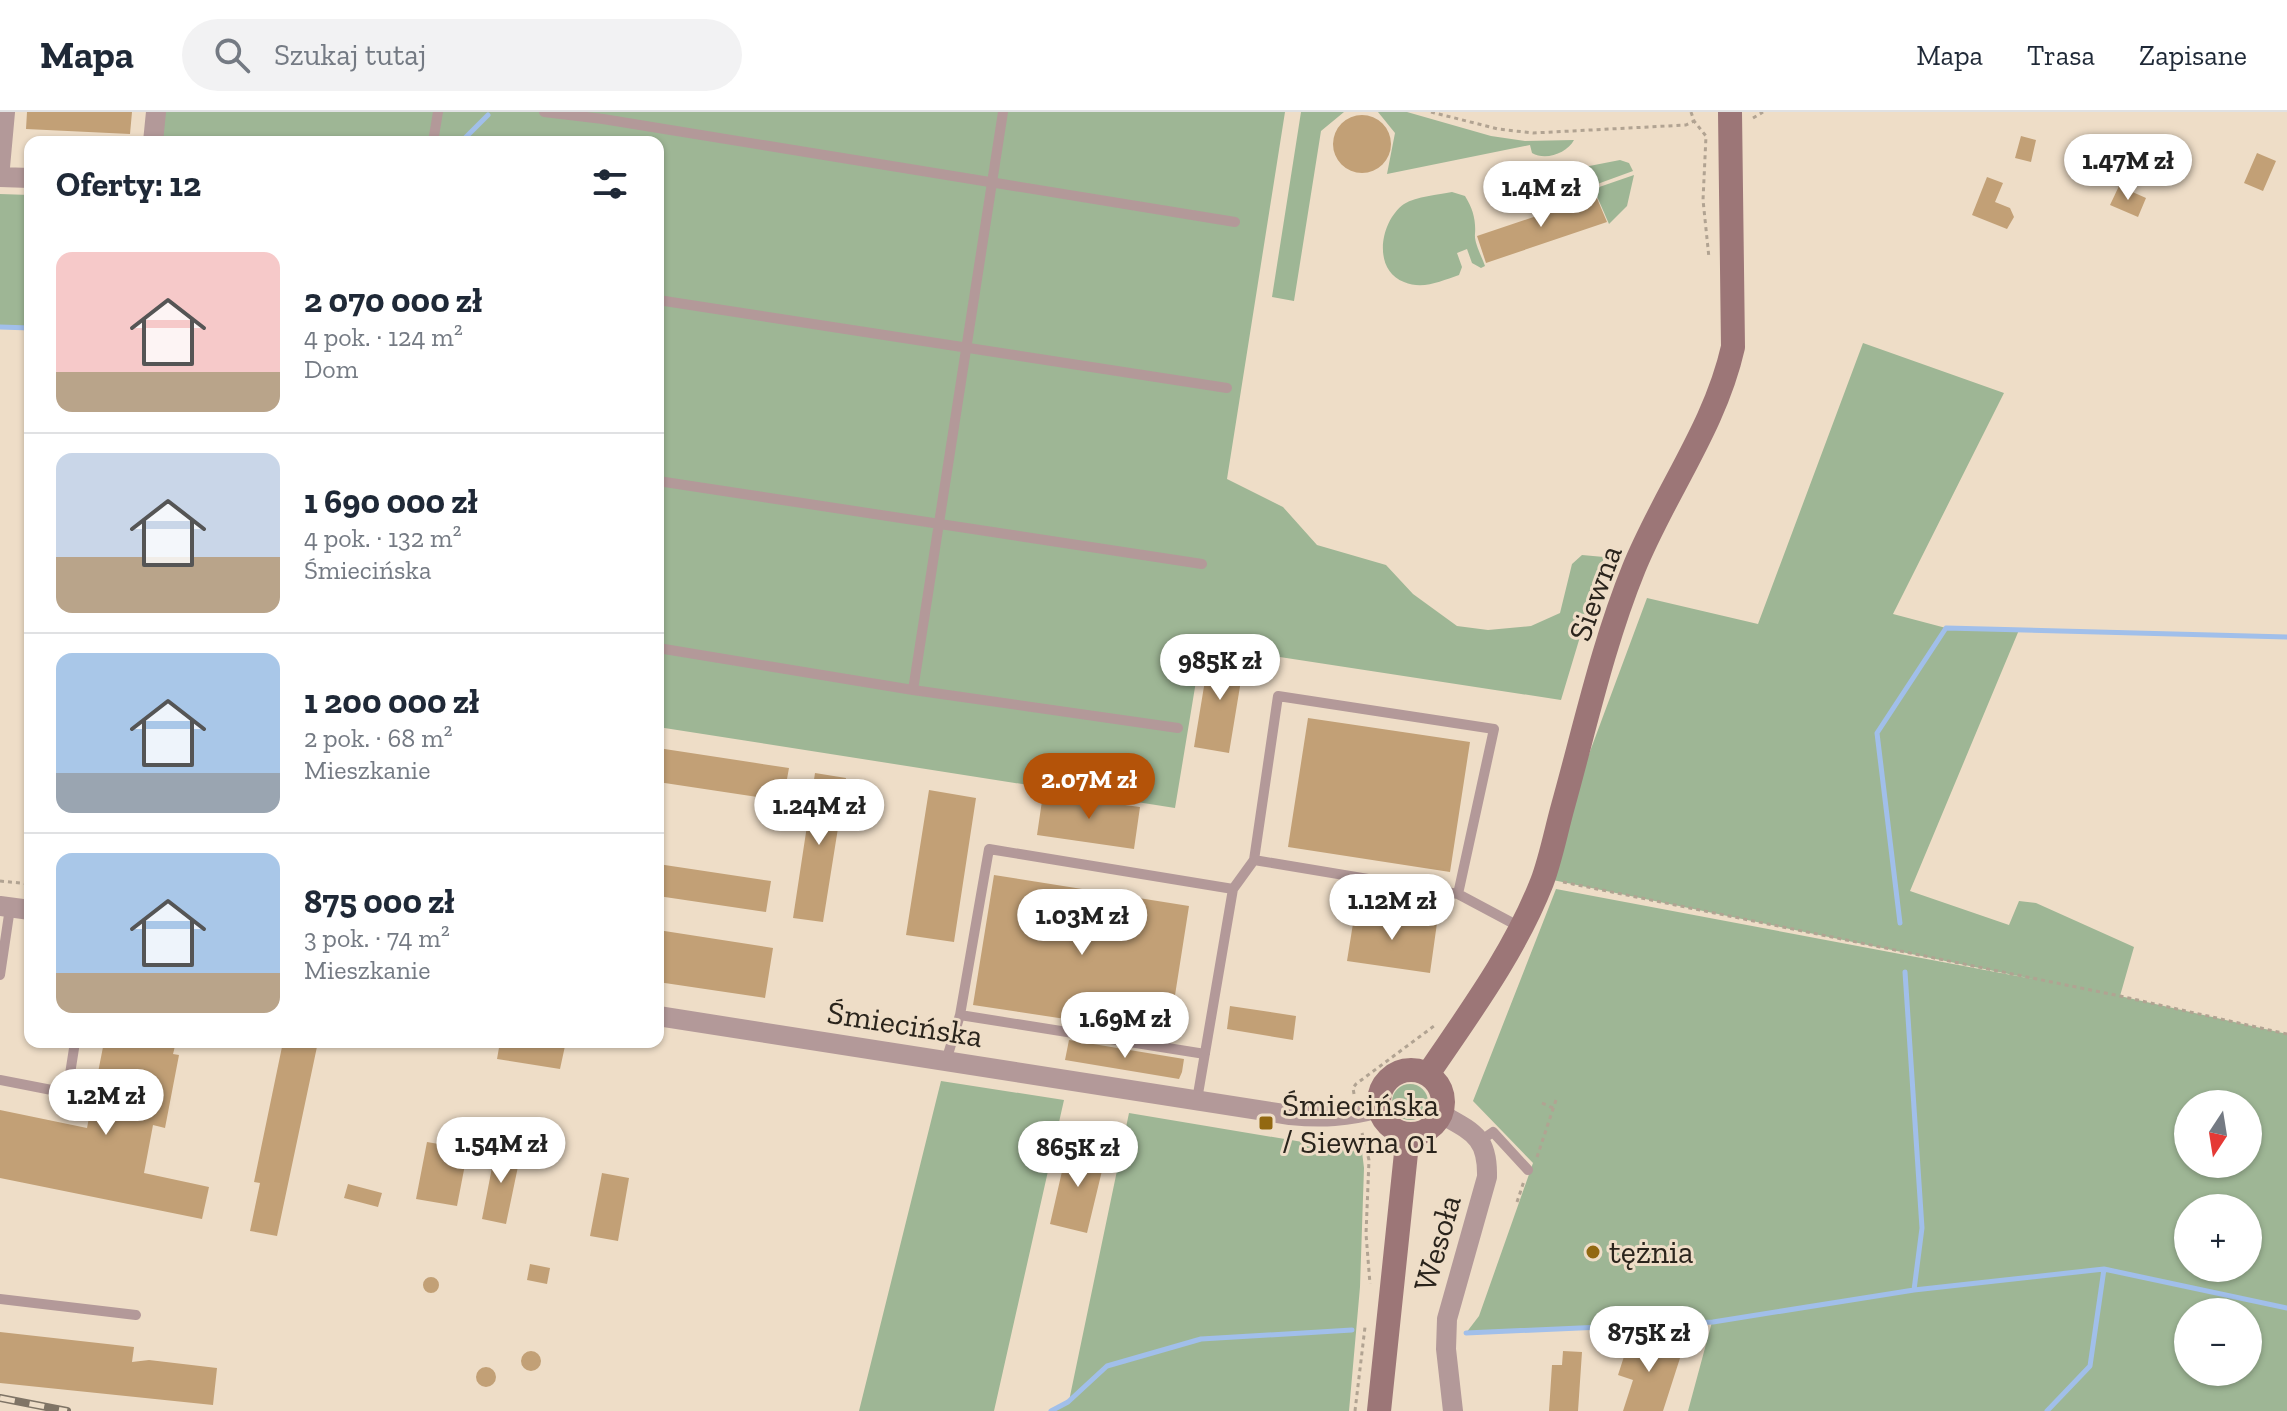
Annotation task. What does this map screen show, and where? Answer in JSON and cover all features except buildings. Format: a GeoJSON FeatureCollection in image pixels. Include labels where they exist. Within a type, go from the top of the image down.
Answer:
{"type":"FeatureCollection","features":[{"type":"Feature","properties":{"kind":"main road","name":"Siewna"},"geometry":{"type":"LineString","coordinates":[[1428,1074],[1501,967],[1522,928],[1543,878],[1609,643],[1634,567],[1704,431],[1727,378],[1733,347],[1730,112]]}},
{"type":"Feature","properties":{"kind":"main road"},"geometry":{"type":"LineString","coordinates":[[1410,1070],[1428,1074],[1440,1087],[1443,1105],[1441,1114],[1428,1130],[1408,1134],[1389,1127],[1368,1111],[1390,1076],[1410,1070]]}},
{"type":"Feature","properties":{"kind":"main road"},"geometry":{"type":"LineString","coordinates":[[1379,1411],[1408,1134]]}},
{"type":"Feature","properties":{"kind":"street"},"geometry":{"type":"LineString","coordinates":[[0,167],[5,112]]}},
{"type":"Feature","properties":{"kind":"street"},"geometry":{"type":"LineString","coordinates":[[154,136],[156,112]]}},
{"type":"Feature","properties":{"kind":"street"},"geometry":{"type":"LineString","coordinates":[[0,177],[24,178]]}},
{"type":"Feature","properties":{"kind":"street","name":"Śmiecińska"},"geometry":{"type":"LineString","coordinates":[[664,1017],[1322,1118],[1368,1111]]}},
{"type":"Feature","properties":{"kind":"street"},"geometry":{"type":"LineString","coordinates":[[1441,1114],[1469,1129],[1480,1141]]}},
{"type":"Feature","properties":{"kind":"street","name":"Wesoła"},"geometry":{"type":"LineString","coordinates":[[1453,1411],[1446,1349],[1447,1319],[1487,1177],[1487,1157],[1480,1141]]}},
{"type":"Feature","properties":{"kind":"lane"},"geometry":{"type":"LineString","coordinates":[[434,136],[438,112]]}},
{"type":"Feature","properties":{"kind":"lane"},"geometry":{"type":"LineString","coordinates":[[544,112],[1235,222]]}},
{"type":"Feature","properties":{"kind":"lane"},"geometry":{"type":"LineString","coordinates":[[913,690],[1003,112]]}},
{"type":"Feature","properties":{"kind":"lane"},"geometry":{"type":"LineString","coordinates":[[664,301],[1227,388]]}},
{"type":"Feature","properties":{"kind":"lane"},"geometry":{"type":"LineString","coordinates":[[664,482],[1202,564]]}},
{"type":"Feature","properties":{"kind":"lane"},"geometry":{"type":"LineString","coordinates":[[664,649],[913,690],[1178,728]]}},
{"type":"Feature","properties":{"kind":"lane"},"geometry":{"type":"LineString","coordinates":[[1197,1100],[1233,889],[1254,860],[1278,696],[1494,729],[1458,894]]}},
{"type":"Feature","properties":{"kind":"lane"},"geometry":{"type":"LineString","coordinates":[[946,1061],[960,1015],[989,849],[1233,889]]}},
{"type":"Feature","properties":{"kind":"lane"},"geometry":{"type":"LineString","coordinates":[[1254,860],[1458,894],[1522,928]]}},
{"type":"Feature","properties":{"kind":"lane"},"geometry":{"type":"LineString","coordinates":[[0,975],[13,908]]}},
{"type":"Feature","properties":{"kind":"lane"},"geometry":{"type":"LineString","coordinates":[[960,1015],[1205,1054]]}},
{"type":"Feature","properties":{"kind":"lane"},"geometry":{"type":"LineString","coordinates":[[0,1080],[67,1093],[74,1048]]}},
{"type":"Feature","properties":{"kind":"lane"},"geometry":{"type":"LineString","coordinates":[[1480,1141],[1493,1132],[1528,1170]]}},
{"type":"Feature","properties":{"kind":"lane"},"geometry":{"type":"LineString","coordinates":[[0,1299],[136,1315]]}},
{"type":"Feature","properties":{"kind":"path"},"geometry":{"type":"LineString","coordinates":[[1431,112],[1498,129],[1533,133],[1686,125],[1694,121]]}},
{"type":"Feature","properties":{"kind":"path"},"geometry":{"type":"LineString","coordinates":[[1691,112],[1706,136],[1703,200],[1706,244],[1712,266]]}},
{"type":"Feature","properties":{"kind":"path"},"geometry":{"type":"LineString","coordinates":[[1543,878],[2120,996],[2287,1034]]}},
{"type":"Feature","properties":{"kind":"path"},"geometry":{"type":"LineString","coordinates":[[0,881],[24,883]]}},
{"type":"Feature","properties":{"kind":"path"},"geometry":{"type":"LineString","coordinates":[[1368,1297],[1368,1111],[1353,1088],[1439,1022]]}},
{"type":"Feature","properties":{"kind":"path"},"geometry":{"type":"LineString","coordinates":[[1517,1202],[1528,1170],[1532,1172],[1556,1100]]}},
{"type":"Feature","properties":{"kind":"path"},"geometry":{"type":"LineString","coordinates":[[1542,1103],[1553,1108]]}},
{"type":"Feature","properties":{"kind":"path"},"geometry":{"type":"LineString","coordinates":[[1355,1411],[1365,1326]]}},
{"type":"Feature","properties":{"kind":"green space"},"geometry":{"type":"Polygon","coordinates":[[[156,112],[1285,112],[1227,479],[1283,507],[1317,545],[1386,565],[1413,594],[1457,626],[1488,630],[1531,626],[1560,613],[1572,564],[1582,555],[1604,557],[1561,700],[1202,645],[1175,808],[664,728],[664,136],[154,136],[156,112]]]}},
{"type":"Feature","properties":{"kind":"green space"},"geometry":{"type":"Polygon","coordinates":[[[1301,112],[1344,112],[1321,131],[1294,301],[1272,297],[1301,112]]]}},
{"type":"Feature","properties":{"kind":"green space"},"geometry":{"type":"Polygon","coordinates":[[[1378,112],[1407,112],[1491,136],[1525,141],[1574,140],[1566,149],[1550,156],[1532,153],[1530,145],[1387,174],[1395,133],[1378,112]]]}},
{"type":"Feature","properties":{"kind":"green space"},"geometry":{"type":"Polygon","coordinates":[[[1620,160],[1629,163],[1633,171],[1581,190],[1578,188],[1572,172],[1574,169],[1620,160]]]}},
{"type":"Feature","properties":{"kind":"green space"},"geometry":{"type":"Polygon","coordinates":[[[1560,171],[1569,190],[1567,194],[1542,201],[1535,176],[1560,171]]]}},
{"type":"Feature","properties":{"kind":"green space"},"geometry":{"type":"Polygon","coordinates":[[[1634,175],[1627,206],[1609,224],[1596,194],[1583,198],[1579,194],[1634,175]]]}},
{"type":"Feature","properties":{"kind":"green space"},"geometry":{"type":"Polygon","coordinates":[[[1452,192],[1465,196],[1470,205],[1476,242],[1485,266],[1481,268],[1472,263],[1467,249],[1457,253],[1462,267],[1459,275],[1418,285],[1394,276],[1384,257],[1383,245],[1389,222],[1404,204],[1452,192]]]}},
{"type":"Feature","properties":{"kind":"green space"},"geometry":{"type":"Polygon","coordinates":[[[0,194],[24,195],[24,328],[0,327],[0,194]]]}},
{"type":"Feature","properties":{"kind":"green space"},"geometry":{"type":"Polygon","coordinates":[[[1863,343],[2004,393],[1893,614],[1946,628],[2019,630],[1910,891],[2009,925],[2019,901],[2036,903],[2134,947],[2120,996],[2287,1034],[2287,1411],[1688,1411],[1712,1322],[1466,1333],[1479,1316],[1533,1163],[1473,1101],[1556,889],[2038,980],[1543,878],[1647,598],[1758,624],[1863,343]]]}},
{"type":"Feature","properties":{"kind":"green space"},"geometry":{"type":"Polygon","coordinates":[[[941,1081],[1064,1100],[994,1411],[859,1411],[941,1081]]]}},
{"type":"Feature","properties":{"kind":"green space"},"geometry":{"type":"Polygon","coordinates":[[[1410,1084],[1423,1089],[1428,1102],[1423,1115],[1410,1120],[1397,1115],[1392,1102],[1397,1089],[1410,1084]]]}},
{"type":"Feature","properties":{"kind":"green space"},"geometry":{"type":"Polygon","coordinates":[[[1129,1113],[1362,1152],[1360,1287],[1349,1411],[1051,1411],[1069,1401],[1129,1113]]]}},
{"type":"Feature","properties":{"kind":"waterway"},"geometry":{"type":"LineString","coordinates":[[467,136],[488,115]]}},
{"type":"Feature","properties":{"kind":"waterway"},"geometry":{"type":"LineString","coordinates":[[0,327],[24,328]]}},
{"type":"Feature","properties":{"kind":"waterway"},"geometry":{"type":"LineString","coordinates":[[1900,923],[1877,733],[1946,628],[2287,637]]}},
{"type":"Feature","properties":{"kind":"waterway"},"geometry":{"type":"LineString","coordinates":[[1466,1333],[1713,1322],[1914,1290],[1922,1228],[1905,972]]}},
{"type":"Feature","properties":{"kind":"waterway"},"geometry":{"type":"LineString","coordinates":[[1914,1290],[2104,1269],[2287,1308]]}},
{"type":"Feature","properties":{"kind":"waterway"},"geometry":{"type":"LineString","coordinates":[[2047,1411],[2090,1366],[2104,1269]]}},
{"type":"Feature","properties":{"kind":"waterway"},"geometry":{"type":"LineString","coordinates":[[1051,1411],[1068,1402],[1107,1366],[1201,1339],[1352,1330]]}},
{"type":"Feature","properties":{"kind":"railway"},"geometry":{"type":"LineString","coordinates":[[0,1398],[67,1411]]}},
{"type":"Feature","properties":{"kind":"place","name":"Śmiecińska / Siewna 01"},"geometry":{"type":"Point","coordinates":[1266,1123]}},
{"type":"Feature","properties":{"kind":"place","name":"tężnia"},"geometry":{"type":"Point","coordinates":[1593,1252]}}]}
